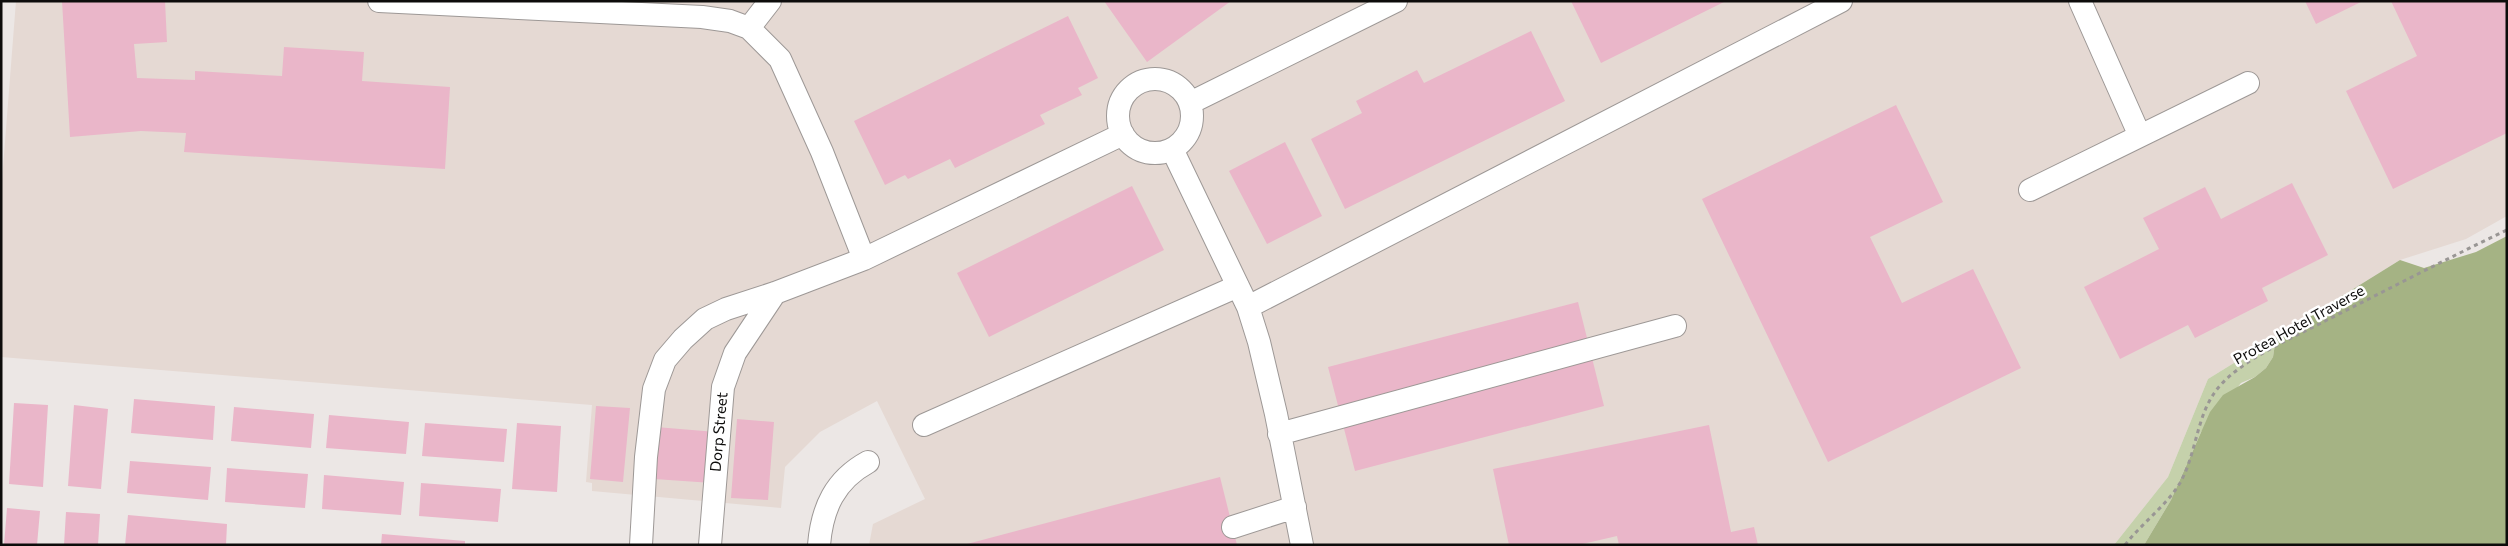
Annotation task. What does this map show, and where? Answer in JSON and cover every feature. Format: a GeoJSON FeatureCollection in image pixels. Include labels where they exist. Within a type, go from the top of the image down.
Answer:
{"type":"FeatureCollection","features":[{"type":"Feature","properties":{"kind":"lane"},"geometry":{"type":"LineString","coordinates":[[379,1],[702,17],[730,21],[749,28],[780,59],[788,74],[822,152],[864,259]]}},
{"type":"Feature","properties":{"kind":"lane"},"geometry":{"type":"LineString","coordinates":[[749,28],[770,1]]}},
{"type":"Feature","properties":{"kind":"lane"},"geometry":{"type":"LineString","coordinates":[[1190,102],[1396,1]]}},
{"type":"Feature","properties":{"kind":"lane"},"geometry":{"type":"LineString","coordinates":[[1248,307],[1841,1]]}},
{"type":"Feature","properties":{"kind":"lane"},"geometry":{"type":"LineString","coordinates":[[2080,1],[2140,134]]}},
{"type":"Feature","properties":{"kind":"lane"},"geometry":{"type":"LineString","coordinates":[[1151,79],[1164,80],[1184,92],[1190,102],[1191,124],[1181,143],[1172,149],[1161,153],[1150,153],[1139,149],[1123,134],[1119,122],[1122,99],[1130,89],[1140,82],[1151,79]]}},
{"type":"Feature","properties":{"kind":"lane"},"geometry":{"type":"LineString","coordinates":[[2030,190],[2140,134],[2248,83]]}},
{"type":"Feature","properties":{"kind":"lane"},"geometry":{"type":"LineString","coordinates":[[641,545],[646,457],[654,390],[665,360],[704,319],[726,309],[775,293],[864,259],[1123,134]]}},
{"type":"Feature","properties":{"kind":"lane"},"geometry":{"type":"LineString","coordinates":[[1172,149],[1248,307],[1259,342],[1302,545]]}},
{"type":"Feature","properties":{"kind":"lane"},"geometry":{"type":"LineString","coordinates":[[924,425],[1238,286]]}},
{"type":"Feature","properties":{"kind":"lane","name":"Dorp Street"},"geometry":{"type":"LineString","coordinates":[[710,545],[723,387],[735,353],[775,293]]}},
{"type":"Feature","properties":{"kind":"lane"},"geometry":{"type":"LineString","coordinates":[[1279,434],[1675,326]]}},
{"type":"Feature","properties":{"kind":"lane"},"geometry":{"type":"LineString","coordinates":[[819,545],[823,516],[831,496],[855,470],[868,462]]}},
{"type":"Feature","properties":{"kind":"lane"},"geometry":{"type":"LineString","coordinates":[[1233,527],[1295,507]]}},
{"type":"Feature","properties":{"kind":"path","name":"Protea Hotel Traverse"},"geometry":{"type":"LineString","coordinates":[[2125,545],[2179,485],[2186,472],[2208,405],[2225,381],[2260,356],[2290,339],[2445,258],[2507,230]]}},
{"type":"Feature","properties":{"kind":"shaded area"},"geometry":{"type":"Polygon","coordinates":[[[16,1],[2507,1],[2507,216],[2466,239],[2400,260],[2208,379],[2168,477],[2114,545],[869,545],[873,524],[925,499],[877,401],[820,432],[785,467],[781,508],[592,491],[592,483],[586,482],[592,405],[1,357],[1,193],[16,1]]]}},
{"type":"Feature","properties":{"kind":"green space"},"geometry":{"type":"Polygon","coordinates":[[[2507,236],[2507,545],[2144,545],[2171,500],[2210,412],[2223,395],[2255,377],[2266,368],[2273,357],[2276,337],[2400,260],[2424,268],[2476,252],[2507,236]]]}},
{"type":"Feature","properties":{"kind":"green space"},"geometry":{"type":"Polygon","coordinates":[[[2276,337],[2273,357],[2266,368],[2255,377],[2241,383],[2201,432],[2171,500],[2144,545],[2114,545],[2168,477],[2208,379],[2276,337]]]}},
{"type":"Feature","properties":{"kind":"building"},"geometry":{"type":"Polygon","coordinates":[[[62,1],[165,1],[167,42],[134,44],[137,78],[195,80],[195,71],[282,76],[284,47],[364,52],[362,81],[450,87],[445,169],[184,152],[186,133],[141,131],[70,137],[62,1]]]}},
{"type":"Feature","properties":{"kind":"building"},"geometry":{"type":"Polygon","coordinates":[[[1104,1],[1231,1],[1147,62],[1104,1]]]}},
{"type":"Feature","properties":{"kind":"building"},"geometry":{"type":"Polygon","coordinates":[[[1571,1],[1726,1],[1601,63],[1571,1]]]}},
{"type":"Feature","properties":{"kind":"building"},"geometry":{"type":"Polygon","coordinates":[[[2305,1],[2363,1],[2316,24],[2305,1]]]}},
{"type":"Feature","properties":{"kind":"building"},"geometry":{"type":"Polygon","coordinates":[[[2391,1],[2507,1],[2507,133],[2393,189],[2346,91],[2417,56],[2391,1]]]}},
{"type":"Feature","properties":{"kind":"building"},"geometry":{"type":"Polygon","coordinates":[[[1068,16],[1098,78],[1078,88],[1082,95],[1040,115],[1045,124],[955,168],[950,159],[908,179],[905,175],[885,185],[854,121],[1068,16]]]}},
{"type":"Feature","properties":{"kind":"building"},"geometry":{"type":"Polygon","coordinates":[[[1531,31],[1565,101],[1345,209],[1311,139],[1362,113],[1356,101],[1417,70],[1424,83],[1531,31]]]}},
{"type":"Feature","properties":{"kind":"building"},"geometry":{"type":"Polygon","coordinates":[[[1896,105],[1943,202],[1870,237],[1902,303],[1973,269],[2021,368],[1828,462],[1702,199],[1896,105]]]}},
{"type":"Feature","properties":{"kind":"building"},"geometry":{"type":"Polygon","coordinates":[[[1285,142],[1322,216],[1267,244],[1229,171],[1285,142]]]}},
{"type":"Feature","properties":{"kind":"building"},"geometry":{"type":"Polygon","coordinates":[[[2292,183],[2328,255],[2262,288],[2268,301],[2195,338],[2188,325],[2120,359],[2084,287],[2159,249],[2143,218],[2205,187],[2221,219],[2292,183]]]}},
{"type":"Feature","properties":{"kind":"building"},"geometry":{"type":"Polygon","coordinates":[[[1132,186],[1164,250],[989,337],[957,273],[1132,186]]]}},
{"type":"Feature","properties":{"kind":"building"},"geometry":{"type":"Polygon","coordinates":[[[1578,302],[1604,406],[1355,471],[1328,367],[1578,302]]]}},
{"type":"Feature","properties":{"kind":"building"},"geometry":{"type":"Polygon","coordinates":[[[134,399],[215,406],[213,440],[131,433],[134,399]]]}},
{"type":"Feature","properties":{"kind":"building"},"geometry":{"type":"Polygon","coordinates":[[[14,403],[48,405],[43,487],[9,484],[14,403]]]}},
{"type":"Feature","properties":{"kind":"building"},"geometry":{"type":"Polygon","coordinates":[[[74,405],[108,409],[101,489],[68,486],[74,405]]]}},
{"type":"Feature","properties":{"kind":"building"},"geometry":{"type":"Polygon","coordinates":[[[596,406],[630,408],[623,482],[590,479],[596,406]]]}},
{"type":"Feature","properties":{"kind":"building"},"geometry":{"type":"Polygon","coordinates":[[[234,407],[314,414],[311,448],[231,441],[234,407]]]}},
{"type":"Feature","properties":{"kind":"building"},"geometry":{"type":"Polygon","coordinates":[[[329,415],[409,422],[406,454],[326,448],[329,415]]]}},
{"type":"Feature","properties":{"kind":"building"},"geometry":{"type":"Polygon","coordinates":[[[737,419],[774,422],[768,500],[731,498],[737,419]]]}},
{"type":"Feature","properties":{"kind":"building"},"geometry":{"type":"Polygon","coordinates":[[[425,423],[507,429],[504,462],[422,456],[425,423]]]}},
{"type":"Feature","properties":{"kind":"building"},"geometry":{"type":"Polygon","coordinates":[[[517,423],[561,426],[557,492],[512,489],[517,423]]]}},
{"type":"Feature","properties":{"kind":"building"},"geometry":{"type":"Polygon","coordinates":[[[1709,425],[1731,532],[1754,527],[1758,545],[1619,545],[1617,536],[1578,545],[1509,545],[1493,469],[1709,425]]]}},
{"type":"Feature","properties":{"kind":"building"},"geometry":{"type":"Polygon","coordinates":[[[644,426],[716,432],[712,483],[640,478],[644,426]]]}},
{"type":"Feature","properties":{"kind":"building"},"geometry":{"type":"Polygon","coordinates":[[[130,461],[211,467],[208,500],[127,493],[130,461]]]}},
{"type":"Feature","properties":{"kind":"building"},"geometry":{"type":"Polygon","coordinates":[[[227,468],[308,474],[305,508],[225,502],[227,468]]]}},
{"type":"Feature","properties":{"kind":"building"},"geometry":{"type":"Polygon","coordinates":[[[324,475],[404,482],[401,515],[322,509],[324,475]]]}},
{"type":"Feature","properties":{"kind":"building"},"geometry":{"type":"Polygon","coordinates":[[[1220,477],[1237,545],[967,545],[967,544],[1220,477]]]}},
{"type":"Feature","properties":{"kind":"building"},"geometry":{"type":"Polygon","coordinates":[[[421,483],[501,489],[498,522],[419,516],[421,483]]]}},
{"type":"Feature","properties":{"kind":"building"},"geometry":{"type":"Polygon","coordinates":[[[7,508],[40,511],[37,545],[4,545],[7,508]]]}},
{"type":"Feature","properties":{"kind":"building"},"geometry":{"type":"Polygon","coordinates":[[[66,512],[100,514],[98,545],[64,545],[66,512]]]}},
{"type":"Feature","properties":{"kind":"building"},"geometry":{"type":"Polygon","coordinates":[[[128,515],[227,524],[226,545],[125,545],[128,515]]]}},
{"type":"Feature","properties":{"kind":"building"},"geometry":{"type":"Polygon","coordinates":[[[382,534],[465,541],[465,545],[381,545],[382,534]]]}}]}
